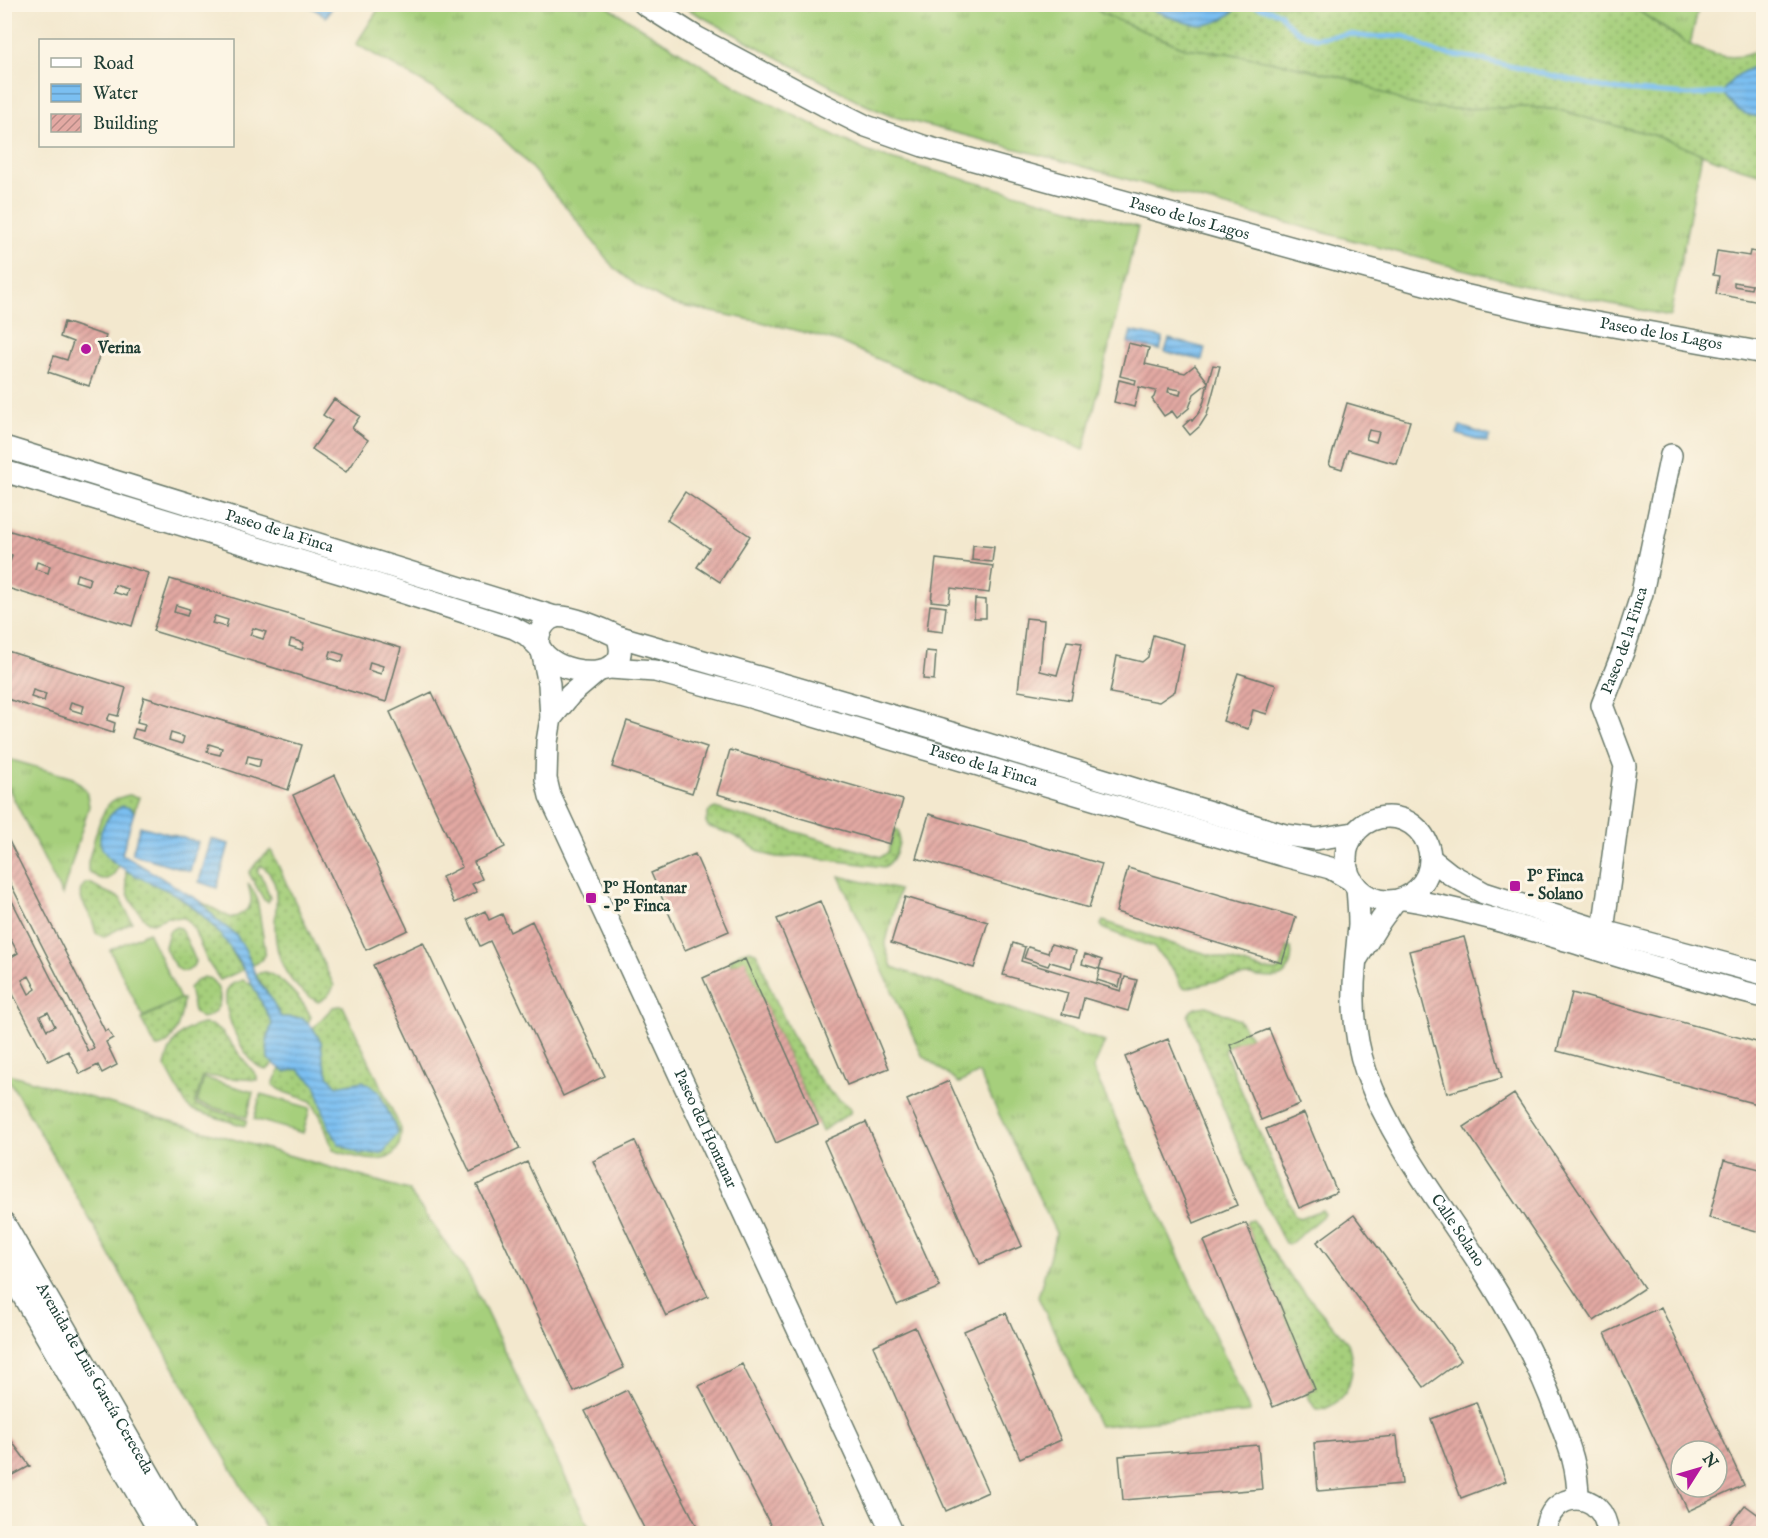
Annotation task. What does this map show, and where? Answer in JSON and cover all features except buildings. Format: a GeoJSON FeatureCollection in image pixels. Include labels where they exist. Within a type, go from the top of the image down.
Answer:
{"type":"FeatureCollection","features":[{"type":"Feature","properties":{"kind":"street","name":"Paseo de los Lagos"},"geometry":{"type":"LineString","coordinates":[[644,4],[696,37],[824,105],[866,126],[923,146],[1468,296],[1546,314],[1764,353]]}},
{"type":"Feature","properties":{"kind":"street","name":"Paseo de la Finca"},"geometry":{"type":"LineString","coordinates":[[4,447],[555,617]]}},
{"type":"Feature","properties":{"kind":"street","name":"Paseo de la Finca"},"geometry":{"type":"LineString","coordinates":[[1603,931],[1625,766],[1602,705],[1623,652],[1642,593],[1671,455]]}},
{"type":"Feature","properties":{"kind":"street","name":"Paseo de la Finca"},"geometry":{"type":"LineString","coordinates":[[4,471],[514,628],[527,635],[541,649]]}},
{"type":"Feature","properties":{"kind":"street"},"geometry":{"type":"LineString","coordinates":[[551,718],[570,695],[617,662],[621,645],[617,636],[601,628],[565,618],[555,617],[546,622],[538,638],[541,649],[552,661],[580,671],[603,670]]}},
{"type":"Feature","properties":{"kind":"street","name":"Paseo de la Finca"},"geometry":{"type":"LineString","coordinates":[[617,636],[955,734],[1285,836],[1316,839],[1354,833]]}},
{"type":"Feature","properties":{"kind":"street","name":"Paseo del Hontanar"},"geometry":{"type":"LineString","coordinates":[[541,649],[549,684],[551,718],[547,742],[546,779],[550,796],[893,1533]]}},
{"type":"Feature","properties":{"kind":"street","name":"Paseo de la Finca"},"geometry":{"type":"LineString","coordinates":[[603,670],[655,671],[750,697],[1225,839],[1330,868],[1354,884]]}},
{"type":"Feature","properties":{"kind":"street"},"geometry":{"type":"LineString","coordinates":[[1399,900],[1418,890],[1428,876],[1431,860],[1426,839],[1412,823],[1391,816],[1370,820],[1354,833],[1347,848],[1346,864],[1354,884],[1374,899],[1433,903],[1703,982],[1764,997]]}},
{"type":"Feature","properties":{"kind":"street"},"geometry":{"type":"LineString","coordinates":[[1431,860],[1484,893],[1603,931],[1764,974]]}},
{"type":"Feature","properties":{"kind":"street","name":"Calle Solano"},"geometry":{"type":"LineString","coordinates":[[1354,884],[1359,923],[1354,1014],[1361,1052],[1377,1098],[1404,1151],[1485,1272],[1531,1355],[1574,1460],[1578,1479],[1578,1499]]}},
{"type":"Feature","properties":{"kind":"street","name":"Calle Solano"},"geometry":{"type":"LineString","coordinates":[[1356,960],[1380,920],[1399,900]]}},
{"type":"Feature","properties":{"kind":"street","name":"Avenida de Luis García Cereceda"},"geometry":{"type":"LineString","coordinates":[[4,1223],[184,1533]]}},
{"type":"Feature","properties":{"kind":"street","name":"Avenida de Luis García Cereceda"},"geometry":{"type":"LineString","coordinates":[[4,1263],[161,1533]]}},
{"type":"Feature","properties":{"kind":"street"},"geometry":{"type":"LineString","coordinates":[[1543,1533],[1554,1509],[1565,1501],[1578,1499],[1591,1502],[1601,1510],[1607,1521],[1608,1533]]}},
{"type":"Feature","properties":{"kind":"green space"},"geometry":{"type":"Polygon","coordinates":[[[381,5],[605,5],[737,87],[866,151],[1138,227],[1084,450],[844,344],[739,317],[676,305],[636,285],[613,267],[571,213],[520,155],[473,111],[356,44],[381,5]]]}},
{"type":"Feature","properties":{"kind":"green space"},"geometry":{"type":"Polygon","coordinates":[[[680,5],[1091,5],[1103,14],[1185,48],[1227,53],[1350,79],[1407,103],[1453,109],[1528,107],[1563,110],[1654,135],[1702,154],[1670,316],[1553,292],[1431,261],[891,116],[864,104],[680,5]]]}},
{"type":"Feature","properties":{"kind":"green space"},"geometry":{"type":"Polygon","coordinates":[[[1091,5],[1630,5],[1683,41],[1712,54],[1727,57],[1742,56],[1763,48],[1763,174],[1717,160],[1654,135],[1563,110],[1528,107],[1453,109],[1426,107],[1407,103],[1350,79],[1227,53],[1185,48],[1103,14],[1091,5]]]}},
{"type":"Feature","properties":{"kind":"green space"},"geometry":{"type":"Polygon","coordinates":[[[1630,5],[1699,5],[1690,45],[1630,5]]]}},
{"type":"Feature","properties":{"kind":"green space"},"geometry":{"type":"Polygon","coordinates":[[[5,758],[73,778],[86,790],[89,806],[62,895],[5,781],[5,758]]]}},
{"type":"Feature","properties":{"kind":"green space"},"geometry":{"type":"Polygon","coordinates":[[[129,795],[139,797],[134,812],[130,808],[111,861],[119,865],[110,878],[98,878],[88,871],[88,862],[100,821],[111,802],[129,795]]]}},
{"type":"Feature","properties":{"kind":"green space"},"geometry":{"type":"Polygon","coordinates":[[[715,808],[881,857],[888,852],[895,829],[898,830],[899,835],[898,846],[891,861],[884,867],[799,856],[771,856],[731,834],[708,826],[706,822],[709,811],[715,808]]]}},
{"type":"Feature","properties":{"kind":"green space"},"geometry":{"type":"Polygon","coordinates":[[[271,850],[334,986],[328,996],[318,1002],[291,980],[281,960],[276,938],[276,893],[272,878],[261,865],[257,871],[264,881],[270,898],[268,902],[264,900],[249,873],[257,862],[271,850]]]}},
{"type":"Feature","properties":{"kind":"green space"},"geometry":{"type":"Polygon","coordinates":[[[126,869],[178,896],[203,916],[226,941],[243,970],[220,980],[207,961],[194,929],[185,918],[167,917],[153,923],[148,922],[130,898],[126,885],[126,869]]]}},
{"type":"Feature","properties":{"kind":"green space"},"geometry":{"type":"Polygon","coordinates":[[[839,876],[899,890],[885,946],[892,967],[1105,1042],[1093,1069],[1250,1412],[1099,1426],[1038,1297],[1056,1233],[979,1073],[959,1083],[922,1055],[839,876]]]}},
{"type":"Feature","properties":{"kind":"green space"},"geometry":{"type":"Polygon","coordinates":[[[86,883],[120,898],[132,922],[103,937],[96,933],[80,894],[86,883]]]}},
{"type":"Feature","properties":{"kind":"green space"},"geometry":{"type":"Polygon","coordinates":[[[248,883],[257,899],[265,949],[260,961],[252,966],[236,935],[217,920],[201,902],[231,918],[237,916],[250,905],[248,883]]]}},
{"type":"Feature","properties":{"kind":"green space"},"geometry":{"type":"Polygon","coordinates":[[[1103,921],[1264,970],[1276,971],[1281,967],[1287,947],[1291,948],[1292,955],[1286,972],[1280,977],[1247,976],[1186,988],[1181,986],[1175,972],[1153,947],[1104,929],[1101,925],[1103,921]]]}},
{"type":"Feature","properties":{"kind":"green space"},"geometry":{"type":"Polygon","coordinates":[[[176,927],[182,930],[195,960],[189,970],[177,968],[165,947],[169,931],[176,927]]]}},
{"type":"Feature","properties":{"kind":"green space"},"geometry":{"type":"Polygon","coordinates":[[[148,932],[180,999],[143,1017],[110,950],[148,932]]]}},
{"type":"Feature","properties":{"kind":"green space"},"geometry":{"type":"Polygon","coordinates":[[[750,950],[755,952],[760,959],[790,1032],[814,1073],[830,1092],[851,1109],[850,1113],[822,1131],[745,960],[730,966],[731,960],[740,953],[750,950]]]}},
{"type":"Feature","properties":{"kind":"green space"},"geometry":{"type":"Polygon","coordinates":[[[265,972],[285,984],[298,997],[311,1017],[308,1023],[303,1018],[281,1017],[255,974],[265,972]]]}},
{"type":"Feature","properties":{"kind":"green space"},"geometry":{"type":"Polygon","coordinates":[[[203,977],[211,979],[216,985],[220,1001],[210,1015],[201,1018],[194,1011],[189,988],[203,977]]]}},
{"type":"Feature","properties":{"kind":"green space"},"geometry":{"type":"Polygon","coordinates":[[[243,980],[253,986],[272,1023],[267,1040],[268,1059],[274,1063],[267,1070],[259,1067],[243,1049],[227,1011],[228,988],[243,980]]]}},
{"type":"Feature","properties":{"kind":"green space"},"geometry":{"type":"Polygon","coordinates":[[[183,999],[177,1029],[169,1042],[156,1047],[141,1019],[183,999]]]}},
{"type":"Feature","properties":{"kind":"green space"},"geometry":{"type":"Polygon","coordinates":[[[343,1006],[401,1129],[399,1143],[394,1153],[387,1158],[366,1159],[333,1150],[321,1117],[311,1101],[284,1092],[273,1085],[281,1069],[285,1072],[298,1069],[315,1084],[322,1104],[398,1133],[379,1092],[363,1081],[337,1087],[329,1077],[323,1060],[321,1042],[313,1028],[333,1007],[343,1006]]]}},
{"type":"Feature","properties":{"kind":"green space"},"geometry":{"type":"Polygon","coordinates":[[[1207,1006],[1239,1020],[1251,1037],[1230,1045],[1224,1050],[1295,1216],[1300,1218],[1322,1210],[1325,1214],[1290,1244],[1285,1243],[1281,1236],[1243,1155],[1188,1016],[1193,1009],[1207,1006]]]}},
{"type":"Feature","properties":{"kind":"green space"},"geometry":{"type":"Polygon","coordinates":[[[203,1024],[220,1030],[257,1076],[257,1080],[203,1076],[195,1103],[247,1120],[245,1126],[192,1110],[187,1106],[165,1066],[177,1038],[188,1029],[203,1024]]]}},
{"type":"Feature","properties":{"kind":"green space"},"geometry":{"type":"Polygon","coordinates":[[[5,1073],[408,1190],[468,1274],[592,1533],[268,1533],[5,1073]]]}},
{"type":"Feature","properties":{"kind":"green space"},"geometry":{"type":"Polygon","coordinates":[[[204,1078],[253,1092],[247,1117],[197,1103],[204,1078]]]}},
{"type":"Feature","properties":{"kind":"green space"},"geometry":{"type":"Polygon","coordinates":[[[261,1094],[310,1108],[303,1133],[254,1119],[261,1094]]]}},
{"type":"Feature","properties":{"kind":"green space"},"geometry":{"type":"Polygon","coordinates":[[[1252,1220],[1255,1224],[1283,1268],[1348,1343],[1352,1360],[1349,1384],[1341,1398],[1327,1408],[1316,1410],[1306,1393],[1315,1389],[1246,1223],[1252,1220]]]}},
{"type":"Feature","properties":{"kind":"water"},"geometry":{"type":"Polygon","coordinates":[[[308,5],[331,5],[333,6],[326,17],[308,5]]]}},
{"type":"Feature","properties":{"kind":"water"},"geometry":{"type":"Polygon","coordinates":[[[1140,5],[1239,5],[1225,18],[1199,25],[1181,21],[1140,5]]]}},
{"type":"Feature","properties":{"kind":"water"},"geometry":{"type":"Polygon","coordinates":[[[1763,64],[1763,117],[1740,111],[1723,93],[1730,82],[1740,74],[1763,64]]]}},
{"type":"Feature","properties":{"kind":"water"},"geometry":{"type":"Polygon","coordinates":[[[1131,331],[1163,338],[1160,350],[1128,343],[1131,331]]]}},
{"type":"Feature","properties":{"kind":"water"},"geometry":{"type":"Polygon","coordinates":[[[1169,339],[1205,348],[1202,360],[1165,352],[1169,339]]]}},
{"type":"Feature","properties":{"kind":"water"},"geometry":{"type":"Polygon","coordinates":[[[1460,426],[1490,436],[1487,443],[1457,434],[1460,426]]]}},
{"type":"Feature","properties":{"kind":"water"},"geometry":{"type":"Polygon","coordinates":[[[122,806],[134,812],[122,854],[201,902],[217,920],[236,935],[245,949],[258,981],[281,1017],[303,1018],[313,1028],[321,1042],[323,1060],[329,1077],[337,1086],[363,1081],[379,1092],[398,1133],[383,1153],[360,1154],[339,1144],[328,1125],[315,1084],[298,1069],[285,1072],[268,1059],[267,1040],[272,1023],[242,966],[214,927],[178,896],[125,870],[107,856],[102,848],[100,836],[108,818],[122,806]]]}},
{"type":"Feature","properties":{"kind":"water"},"geometry":{"type":"Polygon","coordinates":[[[140,826],[198,842],[190,871],[132,854],[140,826]]]}},
{"type":"Feature","properties":{"kind":"water"},"geometry":{"type":"Polygon","coordinates":[[[211,839],[229,844],[217,888],[199,882],[211,839]]]}},
{"type":"Feature","properties":{"kind":"waterway"},"geometry":{"type":"LineString","coordinates":[[1249,4],[1280,13],[1286,22],[1298,32],[1315,38],[1350,34],[1369,37],[1404,36],[1438,53],[1475,58],[1610,89],[1689,95],[1723,93]]}},
{"type":"Feature","properties":{"kind":"place","name":"Verina"},"geometry":{"type":"Point","coordinates":[86,349]}},
{"type":"Feature","properties":{"kind":"place","name":"Pº Finca - Solano"},"geometry":{"type":"Point","coordinates":[1515,886]}},
{"type":"Feature","properties":{"kind":"place","name":"Pº Hontanar - Pº Finca"},"geometry":{"type":"Point","coordinates":[591,898]}}]}
